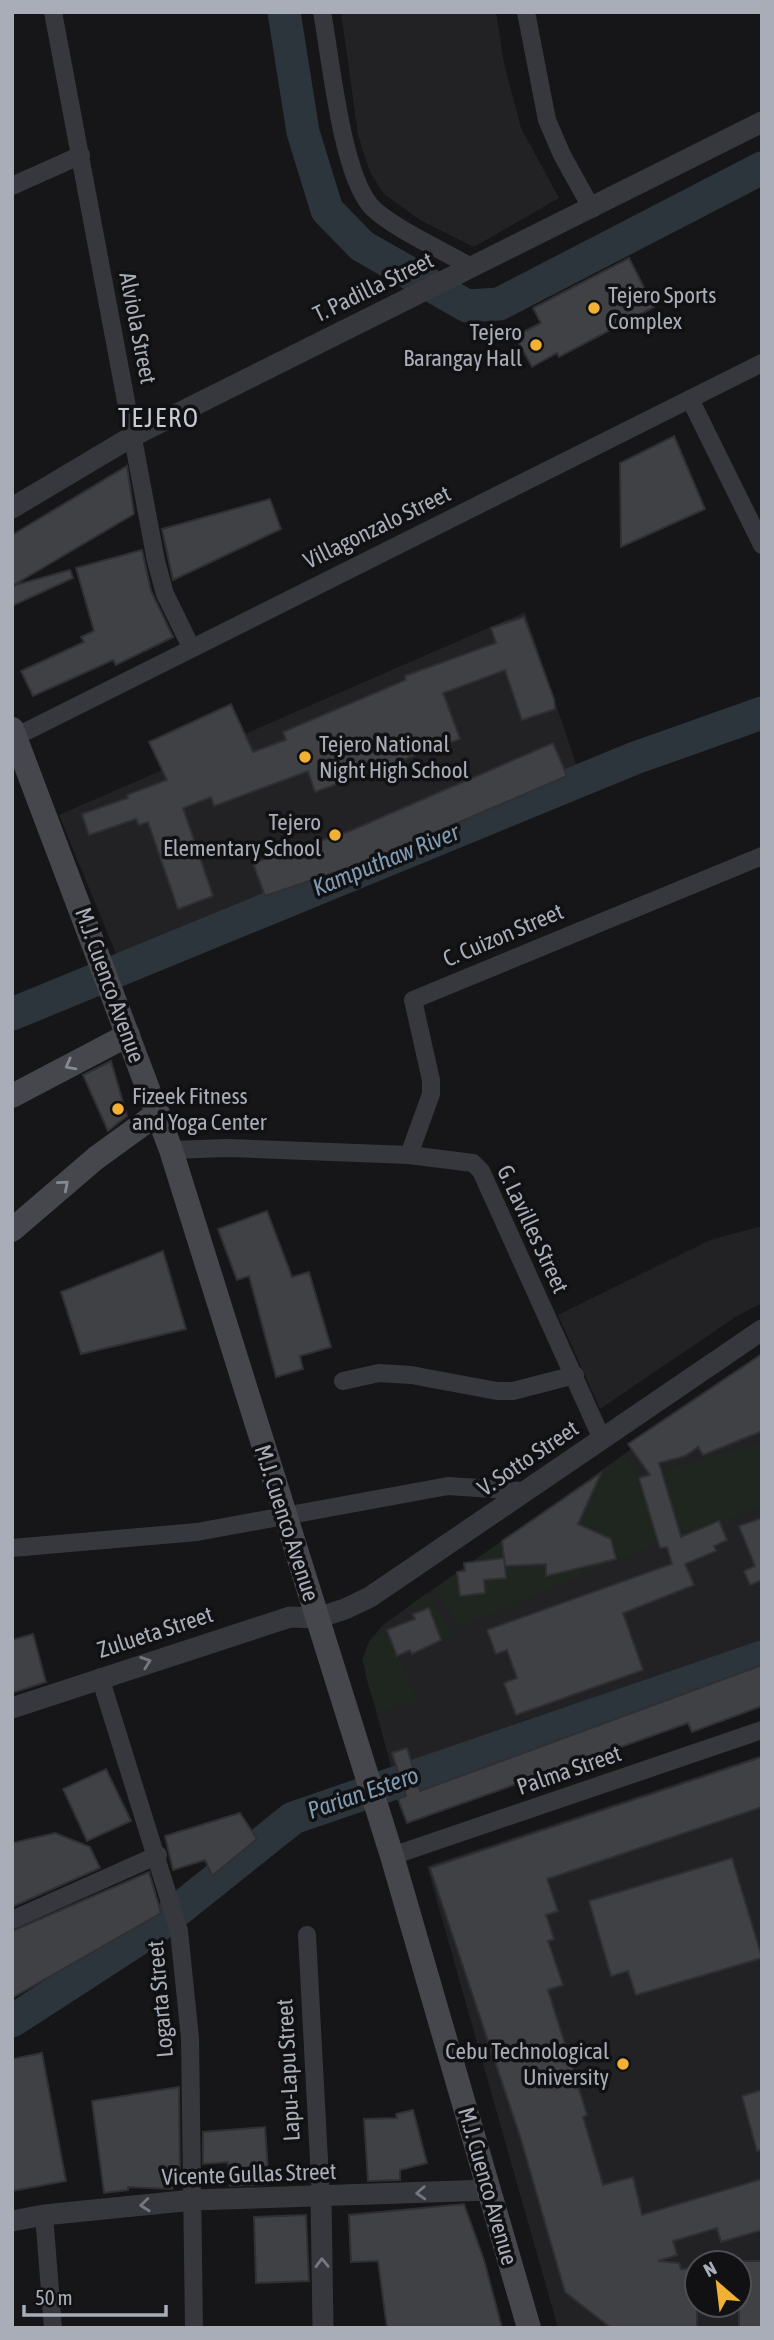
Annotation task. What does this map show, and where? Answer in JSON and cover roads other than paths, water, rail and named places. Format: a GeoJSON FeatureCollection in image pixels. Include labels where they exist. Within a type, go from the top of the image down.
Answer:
{"type":"FeatureCollection","features":[{"type":"Feature","properties":{"kind":"main road","name":"M.J. Cuenco Avenue"},"geometry":{"type":"LineString","coordinates":[[14,733],[171,1150],[392,1856],[529,2328]]}},
{"type":"Feature","properties":{"kind":"main road"},"geometry":{"type":"LineString","coordinates":[[12,1096],[128,1035]]}},
{"type":"Feature","properties":{"kind":"main road"},"geometry":{"type":"LineString","coordinates":[[12,1230],[96,1158],[158,1113]]}},
{"type":"Feature","properties":{"kind":"street","name":"Alviola Street"},"geometry":{"type":"LineString","coordinates":[[53,12],[68,103],[81,155],[160,577],[191,647]]}},
{"type":"Feature","properties":{"kind":"street"},"geometry":{"type":"LineString","coordinates":[[322,12],[344,139],[360,187],[370,205],[471,267]]}},
{"type":"Feature","properties":{"kind":"street"},"geometry":{"type":"LineString","coordinates":[[526,12],[547,120],[562,155],[592,209]]}},
{"type":"Feature","properties":{"kind":"street","name":"T. Padilla Street"},"geometry":{"type":"LineString","coordinates":[[12,508],[133,436],[762,122]]}},
{"type":"Feature","properties":{"kind":"street"},"geometry":{"type":"LineString","coordinates":[[12,186],[81,155]]}},
{"type":"Feature","properties":{"kind":"street","name":"Villagonzalo Street"},"geometry":{"type":"LineString","coordinates":[[14,733],[762,363]]}},
{"type":"Feature","properties":{"kind":"street"},"geometry":{"type":"LineString","coordinates":[[690,399],[762,545]]}},
{"type":"Feature","properties":{"kind":"street","name":"C. Cuizon Street"},"geometry":{"type":"LineString","coordinates":[[409,1155],[431,1094],[431,1080],[413,1000],[762,856]]}},
{"type":"Feature","properties":{"kind":"street","name":"G. Lavilles Street"},"geometry":{"type":"LineString","coordinates":[[171,1150],[228,1148],[409,1155],[473,1163],[481,1171],[602,1439]]}},
{"type":"Feature","properties":{"kind":"street","name":"V. Sotto Street"},"geometry":{"type":"LineString","coordinates":[[317,1618],[370,1597],[762,1329]]}},
{"type":"Feature","properties":{"kind":"street"},"geometry":{"type":"LineString","coordinates":[[343,1381],[379,1373],[411,1375],[498,1391],[513,1391],[575,1375]]}},
{"type":"Feature","properties":{"kind":"street"},"geometry":{"type":"LineString","coordinates":[[12,1548],[197,1532],[448,1486],[523,1491]]}},
{"type":"Feature","properties":{"kind":"street","name":"Zulueta Street"},"geometry":{"type":"LineString","coordinates":[[12,1708],[290,1617],[317,1618]]}},
{"type":"Feature","properties":{"kind":"street","name":"Logarta Street"},"geometry":{"type":"LineString","coordinates":[[100,1677],[158,1856],[179,1931],[190,2038],[194,2328]]}},
{"type":"Feature","properties":{"kind":"street","name":"Palma Street"},"geometry":{"type":"LineString","coordinates":[[392,1856],[762,1730]]}},
{"type":"Feature","properties":{"kind":"street"},"geometry":{"type":"LineString","coordinates":[[12,1920],[158,1856]]}},
{"type":"Feature","properties":{"kind":"street","name":"Lapu-Lapu Street"},"geometry":{"type":"LineString","coordinates":[[307,1935],[321,2198],[323,2328]]}},
{"type":"Feature","properties":{"kind":"street","name":"Vicente Gullas Street"},"geometry":{"type":"LineString","coordinates":[[12,2221],[44,2214],[194,2200],[321,2198],[489,2190]]}},
{"type":"Feature","properties":{"kind":"street"},"geometry":{"type":"LineString","coordinates":[[44,2214],[53,2328]]}},
{"type":"Feature","properties":{"kind":"waterway"},"geometry":{"type":"LineString","coordinates":[[284,12],[303,132],[327,210],[362,246],[467,306],[499,304],[762,168]]}},
{"type":"Feature","properties":{"kind":"waterway","name":"Kamputhaw River"},"geometry":{"type":"LineString","coordinates":[[12,1014],[635,758],[762,713]]}},
{"type":"Feature","properties":{"kind":"waterway","name":"Parian Estero"},"geometry":{"type":"LineString","coordinates":[[12,2021],[154,1929],[293,1818],[762,1657]]}},
{"type":"Feature","properties":{"kind":"place","name":"Tejero Sports Complex"},"geometry":{"type":"Point","coordinates":[594,308]}},
{"type":"Feature","properties":{"kind":"place","name":"Tejero Barangay Hall"},"geometry":{"type":"Point","coordinates":[536,345]}},
{"type":"Feature","properties":{"kind":"place","name":"Tejero National Night High School"},"geometry":{"type":"Point","coordinates":[305,757]}},
{"type":"Feature","properties":{"kind":"place","name":"Tejero Elementary School"},"geometry":{"type":"Point","coordinates":[335,835]}},
{"type":"Feature","properties":{"kind":"place","name":"Fizeek Fitness and Yoga Center"},"geometry":{"type":"Point","coordinates":[118,1109]}},
{"type":"Feature","properties":{"kind":"place","name":"Cebu Technological University"},"geometry":{"type":"Point","coordinates":[623,2064]}},
{"type":"Feature","properties":{"kind":"district","name":"TEJERO"},"geometry":{"type":"Point","coordinates":[159,418]}}]}
